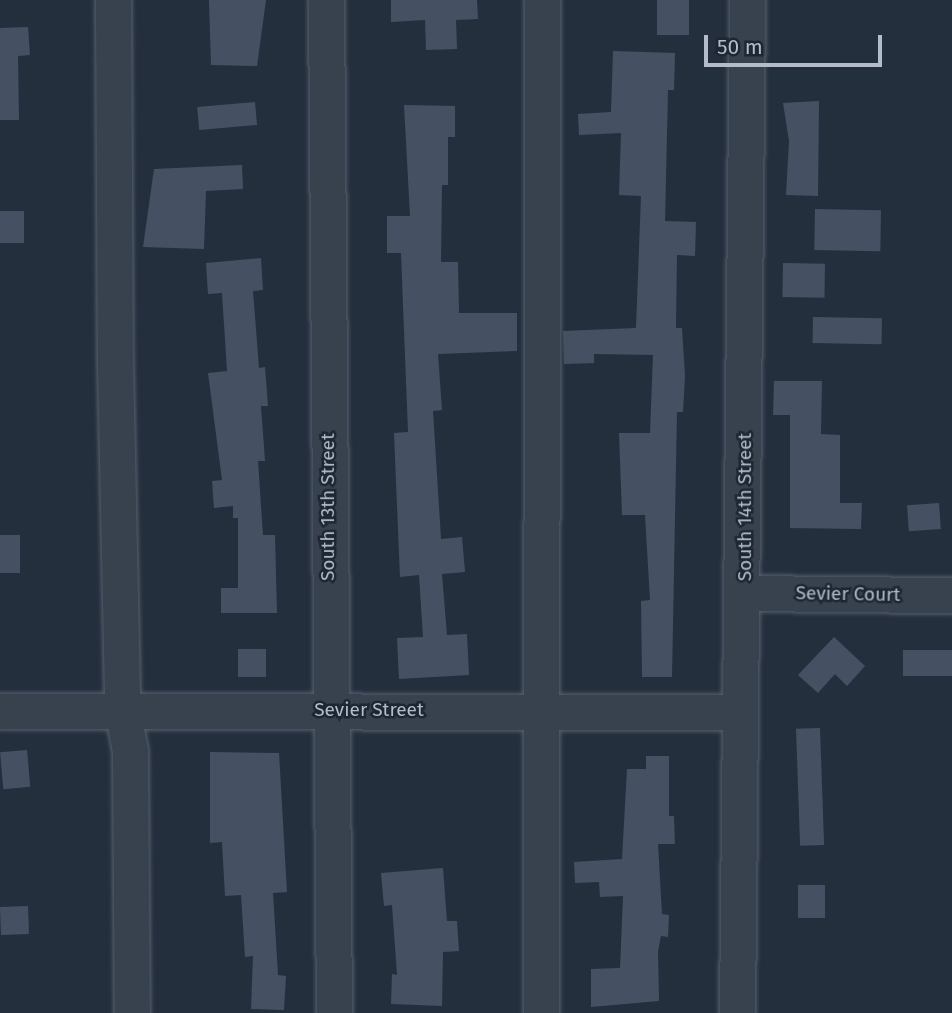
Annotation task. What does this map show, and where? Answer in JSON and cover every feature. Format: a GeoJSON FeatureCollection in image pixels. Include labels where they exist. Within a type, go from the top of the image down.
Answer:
{"type":"FeatureCollection","features":[{"type":"Feature","properties":{"kind":"street"},"geometry":{"type":"LineString","coordinates":[[113,0],[122,708],[130,751],[132,1013]]}},
{"type":"Feature","properties":{"kind":"street","name":"South 13th Street"},"geometry":{"type":"LineString","coordinates":[[326,0],[329,711],[334,1013]]}},
{"type":"Feature","properties":{"kind":"street"},"geometry":{"type":"LineString","coordinates":[[541,1013],[541,753],[546,709],[542,0]]}},
{"type":"Feature","properties":{"kind":"street","name":"South 14th Street"},"geometry":{"type":"LineString","coordinates":[[737,1013],[739,712],[745,593],[747,0]]}},
{"type":"Feature","properties":{"kind":"street","name":"Sevier Court"},"geometry":{"type":"LineString","coordinates":[[745,593],[952,594]]}},
{"type":"Feature","properties":{"kind":"street","name":"Sevier Street"},"geometry":{"type":"LineString","coordinates":[[0,711],[122,708],[739,712]]}},
{"type":"Feature","properties":{"kind":"building"},"geometry":{"type":"Polygon","coordinates":[[[209,0],[266,0],[257,66],[211,65],[209,0]]]}},
{"type":"Feature","properties":{"kind":"building"},"geometry":{"type":"Polygon","coordinates":[[[391,0],[477,0],[478,19],[456,20],[457,49],[426,50],[425,20],[391,22],[391,0]]]}},
{"type":"Feature","properties":{"kind":"building"},"geometry":{"type":"Polygon","coordinates":[[[657,0],[689,0],[689,35],[657,35],[657,0]]]}},
{"type":"Feature","properties":{"kind":"building"},"geometry":{"type":"Polygon","coordinates":[[[28,27],[30,55],[18,56],[19,120],[0,120],[0,28],[28,27]]]}},
{"type":"Feature","properties":{"kind":"building"},"geometry":{"type":"Polygon","coordinates":[[[613,51],[675,53],[674,90],[668,90],[665,221],[696,222],[695,256],[677,255],[676,328],[682,328],[685,376],[683,412],[677,412],[672,677],[642,677],[641,601],[650,600],[645,515],[622,515],[619,433],[650,433],[653,355],[594,354],[594,363],[564,364],[563,331],[636,328],[641,196],[619,195],[621,133],[579,135],[578,114],[611,112],[613,51]]]}},
{"type":"Feature","properties":{"kind":"building"},"geometry":{"type":"Polygon","coordinates":[[[819,101],[818,196],[786,195],[789,141],[783,103],[819,101]]]}},
{"type":"Feature","properties":{"kind":"building"},"geometry":{"type":"Polygon","coordinates":[[[255,102],[257,125],[199,130],[197,107],[255,102]]]}},
{"type":"Feature","properties":{"kind":"building"},"geometry":{"type":"Polygon","coordinates":[[[404,105],[455,106],[455,137],[448,137],[448,185],[442,185],[441,262],[458,262],[459,313],[517,313],[517,351],[438,354],[442,410],[433,411],[441,539],[462,537],[465,572],[442,574],[447,635],[467,634],[469,675],[399,679],[397,638],[423,637],[419,575],[400,577],[394,433],[408,432],[401,253],[387,253],[387,216],[410,216],[404,105]]]}},
{"type":"Feature","properties":{"kind":"building"},"geometry":{"type":"Polygon","coordinates":[[[242,165],[243,189],[206,191],[204,249],[143,247],[154,169],[242,165]]]}},
{"type":"Feature","properties":{"kind":"building"},"geometry":{"type":"Polygon","coordinates":[[[815,209],[881,210],[880,251],[814,250],[815,209]]]}},
{"type":"Feature","properties":{"kind":"building"},"geometry":{"type":"Polygon","coordinates":[[[0,211],[24,211],[24,243],[0,243],[0,211]]]}},
{"type":"Feature","properties":{"kind":"building"},"geometry":{"type":"Polygon","coordinates":[[[261,258],[263,290],[253,291],[259,368],[265,367],[268,406],[261,406],[265,461],[258,461],[263,535],[275,535],[277,613],[221,613],[221,588],[238,588],[238,518],[233,518],[233,506],[214,508],[212,481],[222,480],[208,373],[227,371],[222,293],[208,294],[206,263],[261,258]]]}},
{"type":"Feature","properties":{"kind":"building"},"geometry":{"type":"Polygon","coordinates":[[[783,263],[825,264],[824,298],[782,297],[783,263]]]}},
{"type":"Feature","properties":{"kind":"building"},"geometry":{"type":"Polygon","coordinates":[[[813,317],[882,318],[882,344],[813,343],[813,317]]]}},
{"type":"Feature","properties":{"kind":"building"},"geometry":{"type":"Polygon","coordinates":[[[774,381],[822,381],[821,434],[840,435],[840,503],[862,503],[861,529],[790,528],[790,415],[773,415],[774,381]]]}},
{"type":"Feature","properties":{"kind":"building"},"geometry":{"type":"Polygon","coordinates":[[[939,503],[941,529],[909,531],[907,505],[939,503]]]}},
{"type":"Feature","properties":{"kind":"building"},"geometry":{"type":"Polygon","coordinates":[[[0,535],[20,535],[20,573],[0,573],[0,535]]]}},
{"type":"Feature","properties":{"kind":"building"},"geometry":{"type":"Polygon","coordinates":[[[834,637],[865,666],[847,686],[835,674],[818,693],[798,675],[834,637]]]}},
{"type":"Feature","properties":{"kind":"building"},"geometry":{"type":"Polygon","coordinates":[[[238,649],[266,649],[266,677],[238,677],[238,649]]]}},
{"type":"Feature","properties":{"kind":"building"},"geometry":{"type":"Polygon","coordinates":[[[903,650],[952,650],[952,676],[903,676],[903,650]]]}},
{"type":"Feature","properties":{"kind":"building"},"geometry":{"type":"Polygon","coordinates":[[[820,728],[824,845],[800,846],[796,729],[820,728]]]}},
{"type":"Feature","properties":{"kind":"building"},"geometry":{"type":"Polygon","coordinates":[[[27,750],[30,787],[3,789],[0,752],[27,750]]]}},
{"type":"Feature","properties":{"kind":"building"},"geometry":{"type":"Polygon","coordinates":[[[210,752],[279,753],[287,892],[273,893],[278,975],[286,976],[284,1010],[251,1009],[253,956],[245,957],[241,895],[225,896],[222,842],[210,843],[210,752]]]}},
{"type":"Feature","properties":{"kind":"building"},"geometry":{"type":"Polygon","coordinates":[[[646,756],[669,756],[669,816],[674,816],[675,844],[658,844],[662,914],[669,915],[668,937],[661,936],[658,951],[659,1001],[591,1007],[591,969],[620,968],[623,896],[600,897],[599,882],[575,883],[574,862],[622,859],[627,769],[646,769],[646,756]]]}},
{"type":"Feature","properties":{"kind":"building"},"geometry":{"type":"Polygon","coordinates":[[[443,868],[447,921],[457,921],[459,951],[443,952],[442,1006],[391,1004],[392,974],[397,975],[392,905],[384,906],[381,873],[443,868]]]}},
{"type":"Feature","properties":{"kind":"building"},"geometry":{"type":"Polygon","coordinates":[[[798,885],[825,885],[825,918],[798,918],[798,885]]]}},
{"type":"Feature","properties":{"kind":"building"},"geometry":{"type":"Polygon","coordinates":[[[28,906],[29,934],[1,935],[0,907],[28,906]]]}}]}
